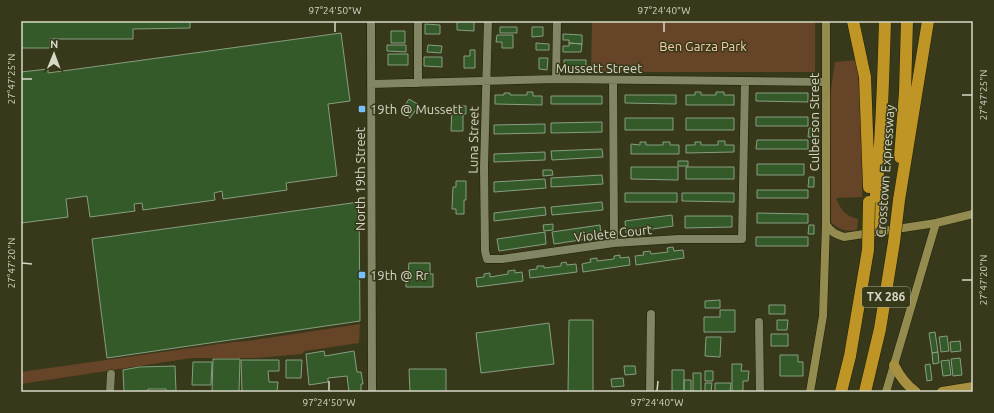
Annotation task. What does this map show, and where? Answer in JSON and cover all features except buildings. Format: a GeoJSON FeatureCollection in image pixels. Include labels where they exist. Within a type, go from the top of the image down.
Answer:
{"type":"FeatureCollection","features":[{"type":"Feature","properties":{"kind":"highway"},"geometry":{"type":"LineString","coordinates":[[853,21],[865,77],[872,201]]}},
{"type":"Feature","properties":{"kind":"highway"},"geometry":{"type":"LineString","coordinates":[[872,201],[884,77],[885,21]]}},
{"type":"Feature","properties":{"kind":"highway","name":"Crosstown Expressway"},"geometry":{"type":"LineString","coordinates":[[865,392],[880,329],[899,200],[907,21]]}},
{"type":"Feature","properties":{"kind":"highway"},"geometry":{"type":"LineString","coordinates":[[899,200],[928,21]]}},
{"type":"Feature","properties":{"kind":"highway","name":"Crosstown Expressway"},"geometry":{"type":"LineString","coordinates":[[841,392],[850,356],[868,250],[872,201]]}},
{"type":"Feature","properties":{"kind":"main road","name":"Culberson Street"},"geometry":{"type":"LineString","coordinates":[[826,21],[826,224]]}},
{"type":"Feature","properties":{"kind":"main road"},"geometry":{"type":"LineString","coordinates":[[826,224],[836,235],[844,237],[936,223],[973,214]]}},
{"type":"Feature","properties":{"kind":"main road"},"geometry":{"type":"LineString","coordinates":[[886,392],[936,223]]}},
{"type":"Feature","properties":{"kind":"main road"},"geometry":{"type":"LineString","coordinates":[[810,392],[823,316],[826,224]]}},
{"type":"Feature","properties":{"kind":"main road"},"geometry":{"type":"LineString","coordinates":[[894,366],[906,384],[916,392]]}},
{"type":"Feature","properties":{"kind":"main road"},"geometry":{"type":"LineString","coordinates":[[942,392],[973,388]]}},
{"type":"Feature","properties":{"kind":"street","name":"North 19th Street"},"geometry":{"type":"LineString","coordinates":[[371,21],[372,392]]}},
{"type":"Feature","properties":{"kind":"street"},"geometry":{"type":"LineString","coordinates":[[418,21],[418,83]]}},
{"type":"Feature","properties":{"kind":"street","name":"Luna Street"},"geometry":{"type":"LineString","coordinates":[[488,21],[484,175],[485,252],[488,258]]}},
{"type":"Feature","properties":{"kind":"street"},"geometry":{"type":"LineString","coordinates":[[556,79],[557,21]]}},
{"type":"Feature","properties":{"kind":"street","name":"Mussett Street"},"geometry":{"type":"LineString","coordinates":[[371,84],[556,79],[826,82]]}},
{"type":"Feature","properties":{"kind":"street"},"geometry":{"type":"LineString","coordinates":[[613,80],[614,242]]}},
{"type":"Feature","properties":{"kind":"street","name":"Violete Court"},"geometry":{"type":"LineString","coordinates":[[488,258],[502,259],[614,242],[678,239],[742,240],[745,81]]}},
{"type":"Feature","properties":{"kind":"street"},"geometry":{"type":"LineString","coordinates":[[650,392],[651,314]]}},
{"type":"Feature","properties":{"kind":"street"},"geometry":{"type":"LineString","coordinates":[[759,322],[760,392]]}},
{"type":"Feature","properties":{"kind":"street"},"geometry":{"type":"LineString","coordinates":[[110,392],[111,374]]}},
{"type":"Feature","properties":{"kind":"green space","name":"Ben Garza Park"},"geometry":{"type":"Polygon","coordinates":[[[592,21],[815,21],[815,72],[591,72],[592,21]]]}},
{"type":"Feature","properties":{"kind":"green space"},"geometry":{"type":"Polygon","coordinates":[[[856,60],[862,128],[862,197],[836,198],[844,212],[858,219],[857,230],[849,231],[840,229],[831,222],[830,96],[835,62],[856,60]]]}},
{"type":"Feature","properties":{"kind":"green space"},"geometry":{"type":"Polygon","coordinates":[[[360,324],[359,343],[305,351],[302,354],[258,358],[192,358],[21,384],[21,372],[360,324]]]}},
{"type":"Feature","properties":{"kind":"place","name":"19th @ Mussett"},"geometry":{"type":"Point","coordinates":[362,109]}},
{"type":"Feature","properties":{"kind":"place","name":"19th @ Rr"},"geometry":{"type":"Point","coordinates":[362,275]}}]}
